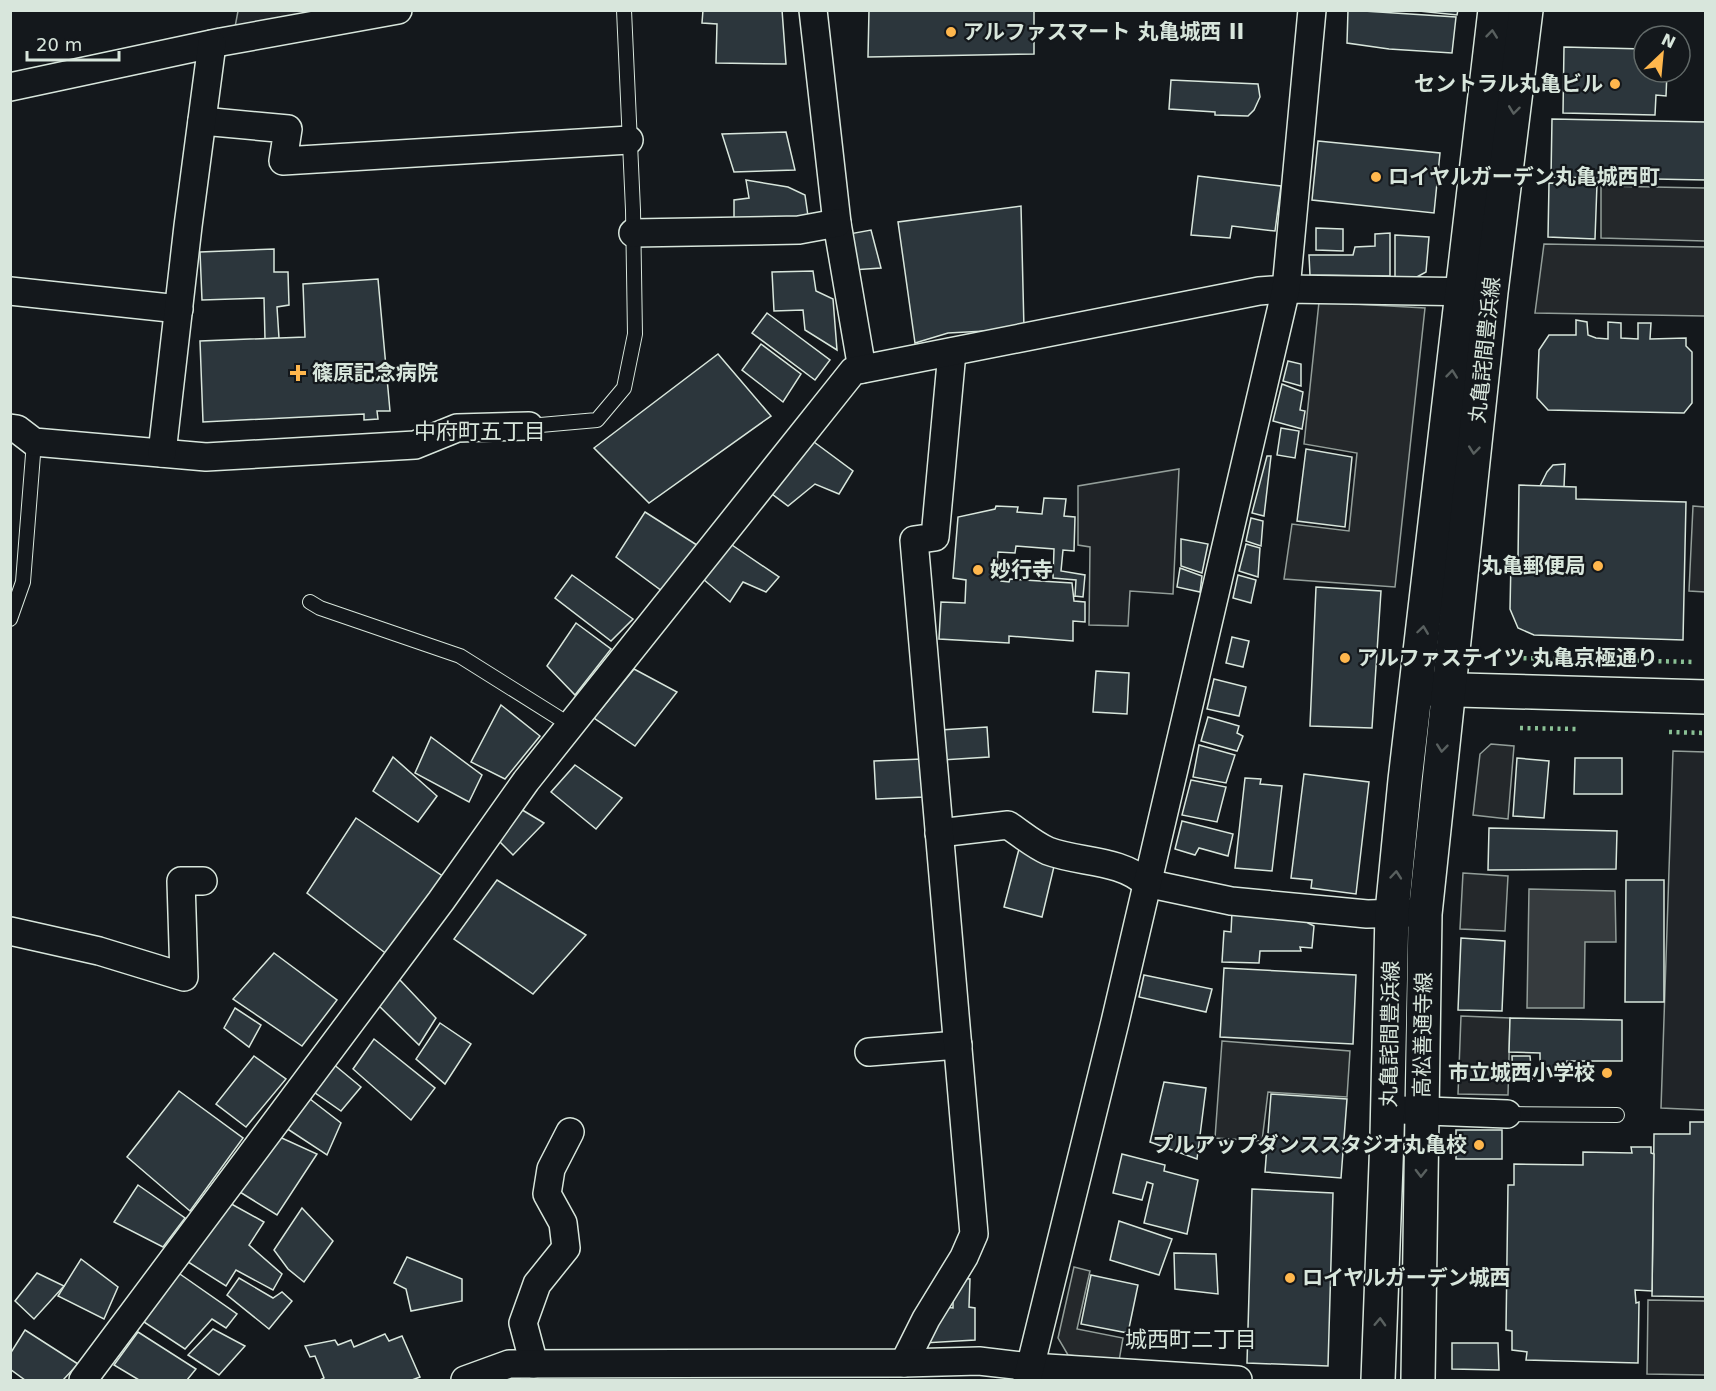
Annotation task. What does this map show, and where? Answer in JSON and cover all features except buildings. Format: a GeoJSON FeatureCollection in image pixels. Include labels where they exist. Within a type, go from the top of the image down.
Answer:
{"type":"FeatureCollection","features":[{"type":"Feature","properties":{"kind":"main road","name":"丸亀詫間豊浜線"},"geometry":{"type":"LineString","coordinates":[[1448,690],[1495,10]]}},
{"type":"Feature","properties":{"kind":"main road","name":"丸亀詫間豊浜線"},"geometry":{"type":"LineString","coordinates":[[1378,1380],[1388,1109],[1392,912],[1415,688],[1476,292],[1526,10]]}},
{"type":"Feature","properties":{"kind":"main road"},"geometry":{"type":"LineString","coordinates":[[1415,688],[1706,697]]}},
{"type":"Feature","properties":{"kind":"main road","name":"高松善通寺線"},"geometry":{"type":"LineString","coordinates":[[1418,1380],[1425,914],[1448,690]]}},
{"type":"Feature","properties":{"kind":"street"},"geometry":{"type":"LineString","coordinates":[[10,87],[212,44],[398,10]]}},
{"type":"Feature","properties":{"kind":"street"},"geometry":{"type":"LineString","coordinates":[[813,10],[837,223],[862,369]]}},
{"type":"Feature","properties":{"kind":"street"},"geometry":{"type":"LineString","coordinates":[[1029,1374],[1115,1022],[1286,289],[1312,10]]}},
{"type":"Feature","properties":{"kind":"street"},"geometry":{"type":"LineString","coordinates":[[162,453],[212,44]]}},
{"type":"Feature","properties":{"kind":"street"},"geometry":{"type":"LineString","coordinates":[[202,121],[288,129],[283,161],[629,140]]}},
{"type":"Feature","properties":{"kind":"street"},"geometry":{"type":"LineString","coordinates":[[633,233],[799,230],[837,223]]}},
{"type":"Feature","properties":{"kind":"street"},"geometry":{"type":"LineString","coordinates":[[83,1380],[434,911],[526,781],[852,371],[1259,291],[1286,289],[1476,292]]}},
{"type":"Feature","properties":{"kind":"street"},"geometry":{"type":"LineString","coordinates":[[10,291],[179,309]]}},
{"type":"Feature","properties":{"kind":"street"},"geometry":{"type":"LineString","coordinates":[[904,1363],[926,1319],[969,1248],[974,1234],[914,540],[935,537],[952,352]]}},
{"type":"Feature","properties":{"kind":"street"},"geometry":{"type":"LineString","coordinates":[[10,428],[17,429],[34,442],[206,457],[415,446],[457,428],[529,426]]}},
{"type":"Feature","properties":{"kind":"street"},"geometry":{"type":"LineString","coordinates":[[939,833],[1008,825],[1047,850],[1136,874],[1146,883],[1231,901],[1367,914],[1392,912],[1425,914]]}},
{"type":"Feature","properties":{"kind":"street"},"geometry":{"type":"LineString","coordinates":[[10,931],[99,951],[184,977],[181,881],[204,881]]}},
{"type":"Feature","properties":{"kind":"street"},"geometry":{"type":"LineString","coordinates":[[869,1052],[958,1045]]}},
{"type":"Feature","properties":{"kind":"street"},"geometry":{"type":"LineString","coordinates":[[1388,1109],[1507,1114]]}},
{"type":"Feature","properties":{"kind":"street"},"geometry":{"type":"LineString","coordinates":[[534,1364],[523,1323],[537,1284],[566,1248],[563,1223],[547,1194],[551,1169],[570,1131]]}},
{"type":"Feature","properties":{"kind":"street"},"geometry":{"type":"LineString","coordinates":[[465,1380],[508,1364],[979,1361],[1029,1374],[1238,1380]]}},
{"type":"Feature","properties":{"kind":"lane"},"geometry":{"type":"LineString","coordinates":[[529,426],[597,420],[624,388],[635,334],[624,10]]}},
{"type":"Feature","properties":{"kind":"lane"},"geometry":{"type":"LineString","coordinates":[[10,619],[23,582],[34,442]]}},
{"type":"Feature","properties":{"kind":"lane"},"geometry":{"type":"LineString","coordinates":[[310,602],[321,608],[460,656],[570,725]]}},
{"type":"Feature","properties":{"kind":"lane"},"geometry":{"type":"LineString","coordinates":[[1507,1114],[1617,1115]]}},
{"type":"Feature","properties":{"kind":"shaded area"},"geometry":{"type":"Polygon","coordinates":[[[238,11],[325,11],[235,27],[238,11]]]}},
{"type":"Feature","properties":{"kind":"shaded area"},"geometry":{"type":"Polygon","coordinates":[[[1601,186],[1705,188],[1705,241],[1601,238],[1601,186]]]}},
{"type":"Feature","properties":{"kind":"shaded area"},"geometry":{"type":"Polygon","coordinates":[[[1544,244],[1705,247],[1705,316],[1535,313],[1544,244]]]}},
{"type":"Feature","properties":{"kind":"shaded area"},"geometry":{"type":"Polygon","coordinates":[[[1319,302],[1425,308],[1395,587],[1284,579],[1292,524],[1349,531],[1357,453],[1304,444],[1319,302]]]}},
{"type":"Feature","properties":{"kind":"shaded area"},"geometry":{"type":"Polygon","coordinates":[[[1179,469],[1173,594],[1130,591],[1128,626],[1089,625],[1090,547],[1078,545],[1078,486],[1179,469]]]}},
{"type":"Feature","properties":{"kind":"shaded area"},"geometry":{"type":"Polygon","coordinates":[[[1693,506],[1705,507],[1705,592],[1689,591],[1693,506]]]}},
{"type":"Feature","properties":{"kind":"shaded area"},"geometry":{"type":"Polygon","coordinates":[[[1491,744],[1514,746],[1508,819],[1473,815],[1480,754],[1491,744]]]}},
{"type":"Feature","properties":{"kind":"shaded area"},"geometry":{"type":"Polygon","coordinates":[[[1673,751],[1705,752],[1705,1110],[1661,1108],[1673,751]]]}},
{"type":"Feature","properties":{"kind":"shaded area"},"geometry":{"type":"Polygon","coordinates":[[[1463,873],[1508,876],[1505,931],[1460,929],[1463,873]]]}},
{"type":"Feature","properties":{"kind":"shaded area"},"geometry":{"type":"Polygon","coordinates":[[[1529,889],[1615,891],[1616,942],[1585,942],[1584,1008],[1527,1008],[1529,889]]]}},
{"type":"Feature","properties":{"kind":"shaded area"},"geometry":{"type":"Polygon","coordinates":[[[1461,1016],[1510,1018],[1508,1095],[1458,1094],[1461,1016]]]}},
{"type":"Feature","properties":{"kind":"shaded area"},"geometry":{"type":"Polygon","coordinates":[[[1222,1041],[1350,1051],[1347,1097],[1268,1092],[1262,1141],[1215,1138],[1222,1041]]]}},
{"type":"Feature","properties":{"kind":"shaded area"},"geometry":{"type":"Polygon","coordinates":[[[1074,1267],[1090,1271],[1077,1329],[1123,1338],[1119,1361],[1068,1355],[1058,1338],[1074,1267]]]}},
{"type":"Feature","properties":{"kind":"shaded area"},"geometry":{"type":"Polygon","coordinates":[[[1648,1300],[1705,1301],[1705,1375],[1647,1374],[1648,1300]]]}},
{"type":"Feature","properties":{"kind":"hedge"},"geometry":{"type":"LineString","coordinates":[[1516,658],[1695,662]]}},
{"type":"Feature","properties":{"kind":"hedge"},"geometry":{"type":"LineString","coordinates":[[1520,728],[1577,729]]}},
{"type":"Feature","properties":{"kind":"hedge"},"geometry":{"type":"LineString","coordinates":[[1669,732],[1706,733]]}},
{"type":"Feature","properties":{"kind":"place","name":"アルファスマート 丸亀城西 II"},"geometry":{"type":"Point","coordinates":[951,32]}},
{"type":"Feature","properties":{"kind":"place","name":"セントラル丸亀ビル"},"geometry":{"type":"Point","coordinates":[1615,84]}},
{"type":"Feature","properties":{"kind":"place","name":"ロイヤルガーデン丸亀城西町"},"geometry":{"type":"Point","coordinates":[1376,177]}},
{"type":"Feature","properties":{"kind":"place","name":"篠原記念病院"},"geometry":{"type":"Point","coordinates":[298,373]}},
{"type":"Feature","properties":{"kind":"place","name":"丸亀郵便局"},"geometry":{"type":"Point","coordinates":[1598,566]}},
{"type":"Feature","properties":{"kind":"place","name":"妙行寺"},"geometry":{"type":"Point","coordinates":[978,570]}},
{"type":"Feature","properties":{"kind":"place","name":"アルファステイツ 丸亀京極通り"},"geometry":{"type":"Point","coordinates":[1345,658]}},
{"type":"Feature","properties":{"kind":"place","name":"市立城西小学校"},"geometry":{"type":"Point","coordinates":[1607,1073]}},
{"type":"Feature","properties":{"kind":"place","name":"プルアップダンススタジオ丸亀校"},"geometry":{"type":"Point","coordinates":[1479,1145]}},
{"type":"Feature","properties":{"kind":"place","name":"ロイヤルガーデン城西"},"geometry":{"type":"Point","coordinates":[1290,1278]}},
{"type":"Feature","properties":{"kind":"district","name":"中府町五丁目"},"geometry":{"type":"Point","coordinates":[480,431]}},
{"type":"Feature","properties":{"kind":"district","name":"城西町二丁目"},"geometry":{"type":"Point","coordinates":[1191,1339]}}]}
